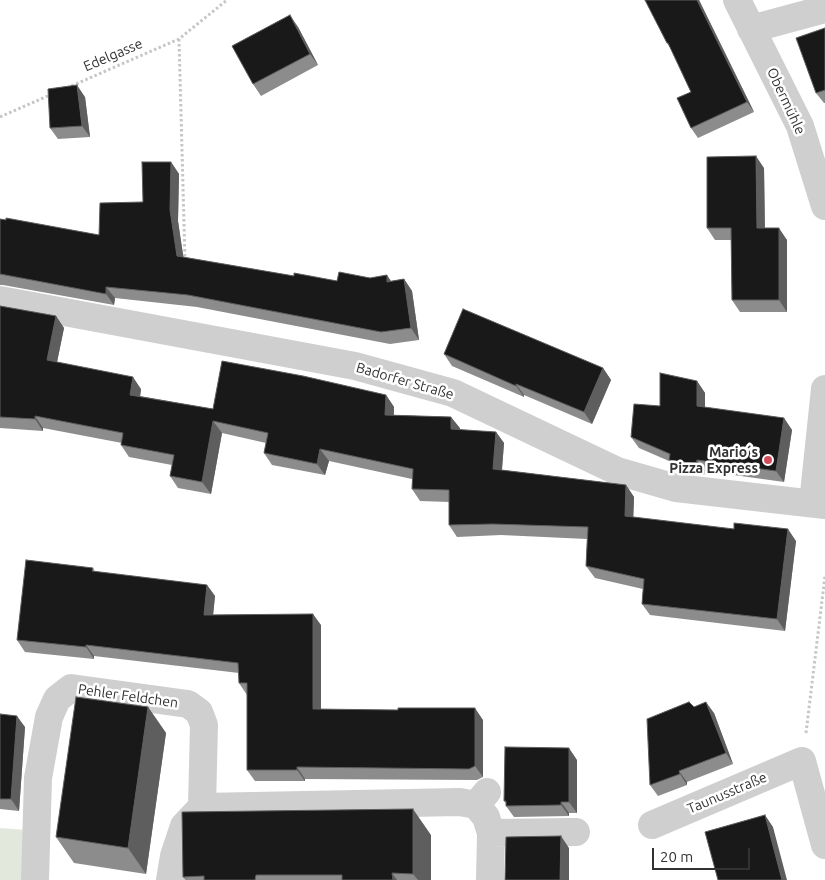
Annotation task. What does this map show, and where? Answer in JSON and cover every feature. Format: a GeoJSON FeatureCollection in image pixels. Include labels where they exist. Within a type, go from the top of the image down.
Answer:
{"type":"FeatureCollection","features":[{"type":"Feature","properties":{"kind":"street","name":"Obermühle"},"geometry":{"type":"LineString","coordinates":[[737,0],[800,126],[825,206]]}},
{"type":"Feature","properties":{"kind":"street"},"geometry":{"type":"LineString","coordinates":[[751,29],[825,9]]}},
{"type":"Feature","properties":{"kind":"street","name":"Badorfer Straße"},"geometry":{"type":"LineString","coordinates":[[0,300],[355,366],[453,393],[617,470],[676,488],[819,504]]}},
{"type":"Feature","properties":{"kind":"street"},"geometry":{"type":"LineString","coordinates":[[819,504],[825,389]]}},
{"type":"Feature","properties":{"kind":"street","name":"Pehler Feldchen"},"geometry":{"type":"LineString","coordinates":[[35,880],[38,778],[47,726],[57,699],[71,688],[188,704],[199,712],[204,725],[202,807]]}},
{"type":"Feature","properties":{"kind":"street"},"geometry":{"type":"LineString","coordinates":[[802,761],[825,845]]}},
{"type":"Feature","properties":{"kind":"street","name":"Taunusstraße"},"geometry":{"type":"LineString","coordinates":[[652,825],[802,761]]}},
{"type":"Feature","properties":{"kind":"street"},"geometry":{"type":"LineString","coordinates":[[170,880],[174,856],[184,826],[202,807],[460,802],[481,799],[491,833],[490,880]]}},
{"type":"Feature","properties":{"kind":"street"},"geometry":{"type":"LineString","coordinates":[[491,833],[576,832]]}},
{"type":"Feature","properties":{"kind":"path","name":"Edelgasse"},"geometry":{"type":"LineString","coordinates":[[63,90],[179,39],[227,0]]}},
{"type":"Feature","properties":{"kind":"path"},"geometry":{"type":"LineString","coordinates":[[179,39],[185,266]]}},
{"type":"Feature","properties":{"kind":"path"},"geometry":{"type":"LineString","coordinates":[[0,117],[54,93]]}},
{"type":"Feature","properties":{"kind":"path"},"geometry":{"type":"LineString","coordinates":[[802,761],[825,576]]}},
{"type":"Feature","properties":{"kind":"shaded area"},"geometry":{"type":"Polygon","coordinates":[[[0,828],[27,830],[24,880],[0,880],[0,828]]]}},
{"type":"Feature","properties":{"kind":"building"},"geometry":{"type":"Polygon","coordinates":[[[645,0],[697,0],[747,102],[691,128],[677,98],[691,92],[645,0]]]}},
{"type":"Feature","properties":{"kind":"building"},"geometry":{"type":"Polygon","coordinates":[[[290,15],[310,54],[253,84],[232,46],[290,15]]]}},
{"type":"Feature","properties":{"kind":"building"},"geometry":{"type":"Polygon","coordinates":[[[825,28],[825,90],[816,93],[796,38],[825,28]]]}},
{"type":"Feature","properties":{"kind":"building"},"geometry":{"type":"Polygon","coordinates":[[[77,85],[82,126],[50,128],[48,89],[77,85]]]}},
{"type":"Feature","properties":{"kind":"building"},"geometry":{"type":"Polygon","coordinates":[[[756,156],[757,228],[779,228],[779,300],[732,300],[731,228],[707,228],[707,157],[756,156]]]}},
{"type":"Feature","properties":{"kind":"building"},"geometry":{"type":"Polygon","coordinates":[[[142,162],[171,162],[170,210],[177,256],[294,276],[294,273],[337,281],[339,272],[370,278],[387,275],[387,282],[404,279],[411,328],[381,332],[188,295],[106,287],[106,294],[0,274],[0,219],[6,220],[6,218],[99,235],[100,203],[143,202],[142,162]]]}},
{"type":"Feature","properties":{"kind":"building"},"geometry":{"type":"Polygon","coordinates":[[[0,306],[56,316],[47,360],[133,377],[130,395],[213,409],[222,361],[303,376],[386,395],[385,415],[451,417],[451,429],[496,432],[493,469],[626,485],[625,516],[734,529],[734,523],[788,529],[777,619],[642,604],[644,579],[586,566],[588,527],[493,524],[449,525],[449,490],[412,489],[413,469],[320,449],[317,464],[264,453],[268,433],[213,421],[202,482],[170,476],[174,455],[121,445],[123,433],[35,416],[35,419],[0,417],[0,306]]]}},
{"type":"Feature","properties":{"kind":"building"},"geometry":{"type":"Polygon","coordinates":[[[463,309],[603,368],[584,412],[516,384],[516,386],[444,354],[463,309]]]}},
{"type":"Feature","properties":{"kind":"building"},"geometry":{"type":"Polygon","coordinates":[[[660,373],[697,381],[697,406],[784,418],[776,471],[697,460],[696,464],[669,460],[670,454],[631,437],[634,404],[660,406],[660,373]]]}},
{"type":"Feature","properties":{"kind":"building"},"geometry":{"type":"Polygon","coordinates":[[[26,560],[93,568],[92,571],[207,585],[204,615],[313,614],[313,709],[398,710],[398,708],[475,708],[475,766],[469,769],[297,767],[297,770],[247,770],[247,683],[239,683],[238,663],[86,645],[86,647],[17,640],[26,560]]]}},
{"type":"Feature","properties":{"kind":"building"},"geometry":{"type":"Polygon","coordinates":[[[76,697],[148,707],[128,848],[56,837],[76,697]]]}},
{"type":"Feature","properties":{"kind":"building"},"geometry":{"type":"Polygon","coordinates":[[[689,702],[694,707],[706,702],[726,753],[679,771],[680,774],[650,785],[647,719],[689,702]]]}},
{"type":"Feature","properties":{"kind":"building"},"geometry":{"type":"Polygon","coordinates":[[[0,714],[17,716],[11,799],[0,799],[0,714]]]}},
{"type":"Feature","properties":{"kind":"building"},"geometry":{"type":"Polygon","coordinates":[[[505,747],[569,748],[569,802],[561,802],[561,805],[506,806],[506,801],[504,801],[505,747]]]}},
{"type":"Feature","properties":{"kind":"building"},"geometry":{"type":"Polygon","coordinates":[[[413,809],[413,874],[392,873],[393,880],[342,880],[342,875],[256,875],[255,880],[204,880],[204,876],[183,877],[182,812],[413,809]]]}},
{"type":"Feature","properties":{"kind":"building"},"geometry":{"type":"Polygon","coordinates":[[[765,815],[782,880],[718,880],[705,832],[765,815]]]}},
{"type":"Feature","properties":{"kind":"building"},"geometry":{"type":"Polygon","coordinates":[[[561,836],[560,880],[505,880],[506,837],[561,836]]]}},
{"type":"Feature","properties":{"kind":"place","name":"Mario´s Pizza Express"},"geometry":{"type":"Point","coordinates":[768,460]}}]}
